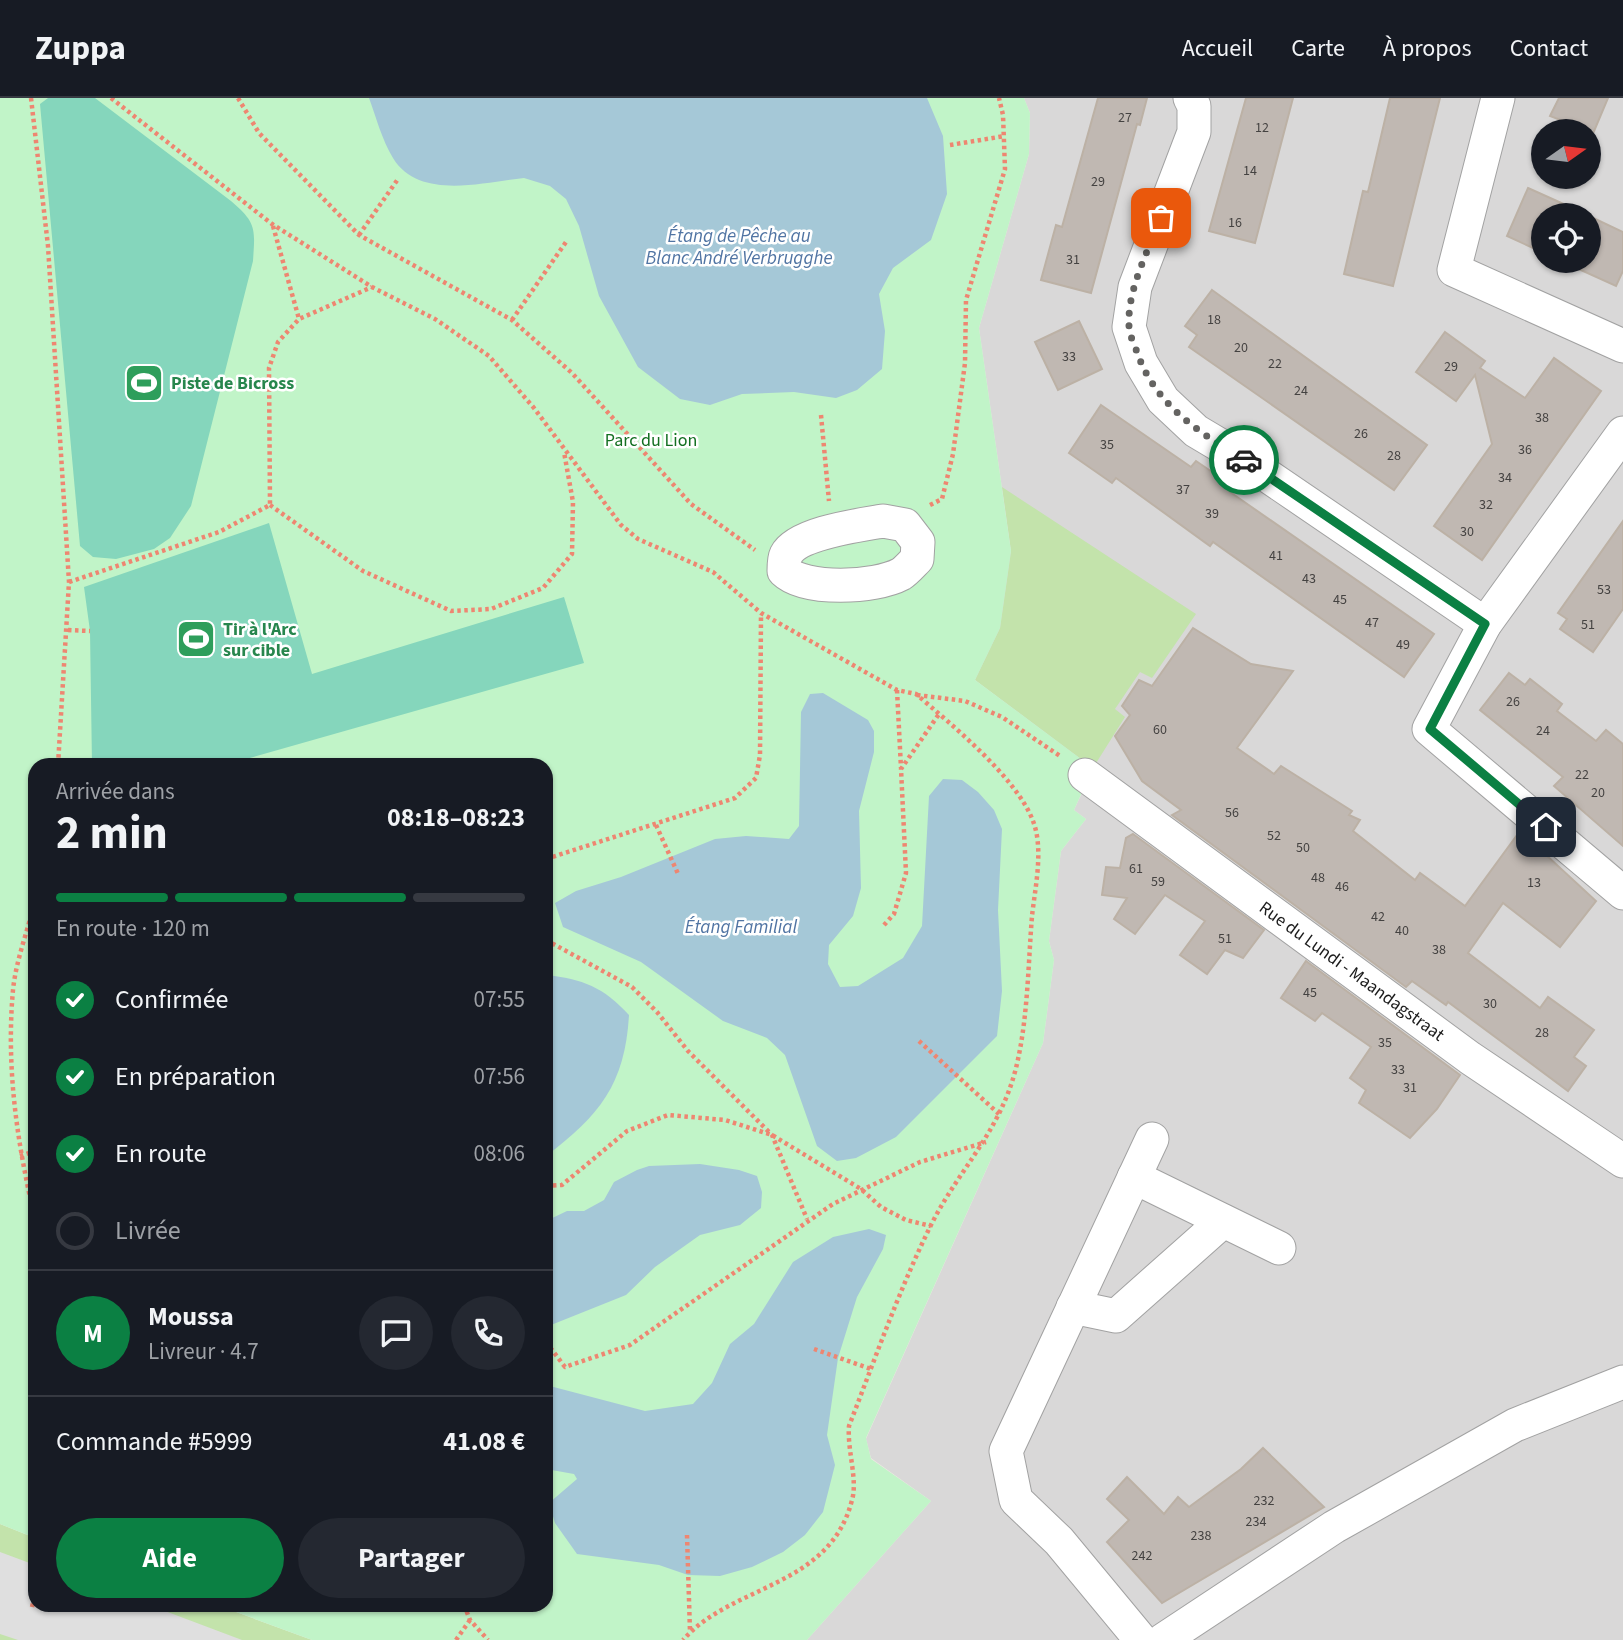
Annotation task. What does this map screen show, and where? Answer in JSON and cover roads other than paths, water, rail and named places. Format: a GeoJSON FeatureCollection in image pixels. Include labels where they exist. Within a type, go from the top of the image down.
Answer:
{"type":"FeatureCollection","features":[{"type":"Feature","properties":{"kind":"street"},"geometry":{"type":"LineString","coordinates":[[1190,98],[1194,106],[1194,132],[1135,287],[1129,327],[1141,363],[1163,400],[1196,431],[1243,459],[1485,624]]}},
{"type":"Feature","properties":{"kind":"street"},"geometry":{"type":"LineString","coordinates":[[1499,98],[1454,270],[1623,346]]}},
{"type":"Feature","properties":{"kind":"street"},"geometry":{"type":"LineString","coordinates":[[1623,433],[1485,624],[1430,729],[1623,893]]}},
{"type":"Feature","properties":{"kind":"street"},"geometry":{"type":"LineString","coordinates":[[883,521],[905,525],[918,541],[917,559],[901,574],[862,584],[816,584],[792,579],[784,571],[785,557],[792,547],[832,530],[883,521]]}},
{"type":"Feature","properties":{"kind":"street","name":"Rue du Lundi - Maandagstraat"},"geometry":{"type":"LineString","coordinates":[[1085,775],[1470,1058],[1623,1161]]}},
{"type":"Feature","properties":{"kind":"street"},"geometry":{"type":"LineString","coordinates":[[1141,1640],[1059,1541],[1016,1500],[1006,1451],[1152,1139]]}},
{"type":"Feature","properties":{"kind":"street"},"geometry":{"type":"LineString","coordinates":[[1134,1177],[1279,1248]]}},
{"type":"Feature","properties":{"kind":"street"},"geometry":{"type":"LineString","coordinates":[[1073,1307],[1116,1316],[1223,1221]]}},
{"type":"Feature","properties":{"kind":"street"},"geometry":{"type":"LineString","coordinates":[[1163,1640],[1334,1527],[1515,1425],[1623,1382]]}},
{"type":"Feature","properties":{"kind":"water","name":"Étang de Pêche au Blanc André Verbrugghe"},"geometry":{"type":"Polygon","coordinates":[[[369,98],[927,98],[943,136],[947,194],[931,240],[893,268],[879,294],[885,331],[882,369],[857,390],[836,398],[794,392],[742,394],[710,405],[680,399],[638,367],[599,296],[579,226],[566,199],[550,186],[524,178],[453,186],[419,180],[404,171],[393,158],[369,98]]]}},
{"type":"Feature","properties":{"kind":"water","name":"Étang Familial"},"geometry":{"type":"Polygon","coordinates":[[[823,693],[868,720],[874,731],[874,752],[859,811],[861,888],[853,916],[829,945],[828,964],[840,987],[858,986],[903,958],[922,926],[929,796],[943,779],[962,780],[978,792],[994,810],[1002,829],[998,910],[1002,991],[997,1036],[896,1137],[856,1158],[837,1161],[817,1146],[785,1055],[767,1038],[723,1021],[641,962],[563,927],[555,903],[576,891],[621,877],[715,839],[746,836],[789,839],[799,826],[801,712],[810,694],[823,693]]]}},
{"type":"Feature","properties":{"kind":"water"},"geometry":{"type":"Polygon","coordinates":[[[553,976],[592,986],[629,1015],[622,1060],[615,1079],[595,1112],[553,1150],[553,976]]]}},
{"type":"Feature","properties":{"kind":"water"},"geometry":{"type":"Polygon","coordinates":[[[700,1164],[739,1170],[757,1176],[762,1192],[761,1208],[740,1225],[700,1235],[655,1267],[626,1295],[553,1324],[553,1218],[567,1211],[584,1211],[604,1200],[614,1182],[649,1166],[700,1164]]]}},
{"type":"Feature","properties":{"kind":"water"},"geometry":{"type":"Polygon","coordinates":[[[869,1229],[886,1235],[883,1249],[857,1297],[838,1358],[827,1435],[835,1465],[823,1512],[805,1535],[783,1552],[752,1567],[720,1576],[688,1575],[659,1565],[577,1554],[553,1516],[553,1500],[577,1479],[574,1474],[553,1470],[553,1387],[645,1411],[693,1404],[712,1383],[730,1344],[754,1324],[793,1262],[833,1237],[869,1229]]]}},
{"type":"Feature","properties":{"kind":"place","name":"Piste de Bicross"},"geometry":{"type":"Point","coordinates":[144,383]}},
{"type":"Feature","properties":{"kind":"place","name":"Tir à l'Arc sur cible"},"geometry":{"type":"Point","coordinates":[196,639]}},
{"type":"Feature","properties":{"kind":"park label","name":"Parc du Lion"},"geometry":{"type":"Point","coordinates":[651,440]}}]}
